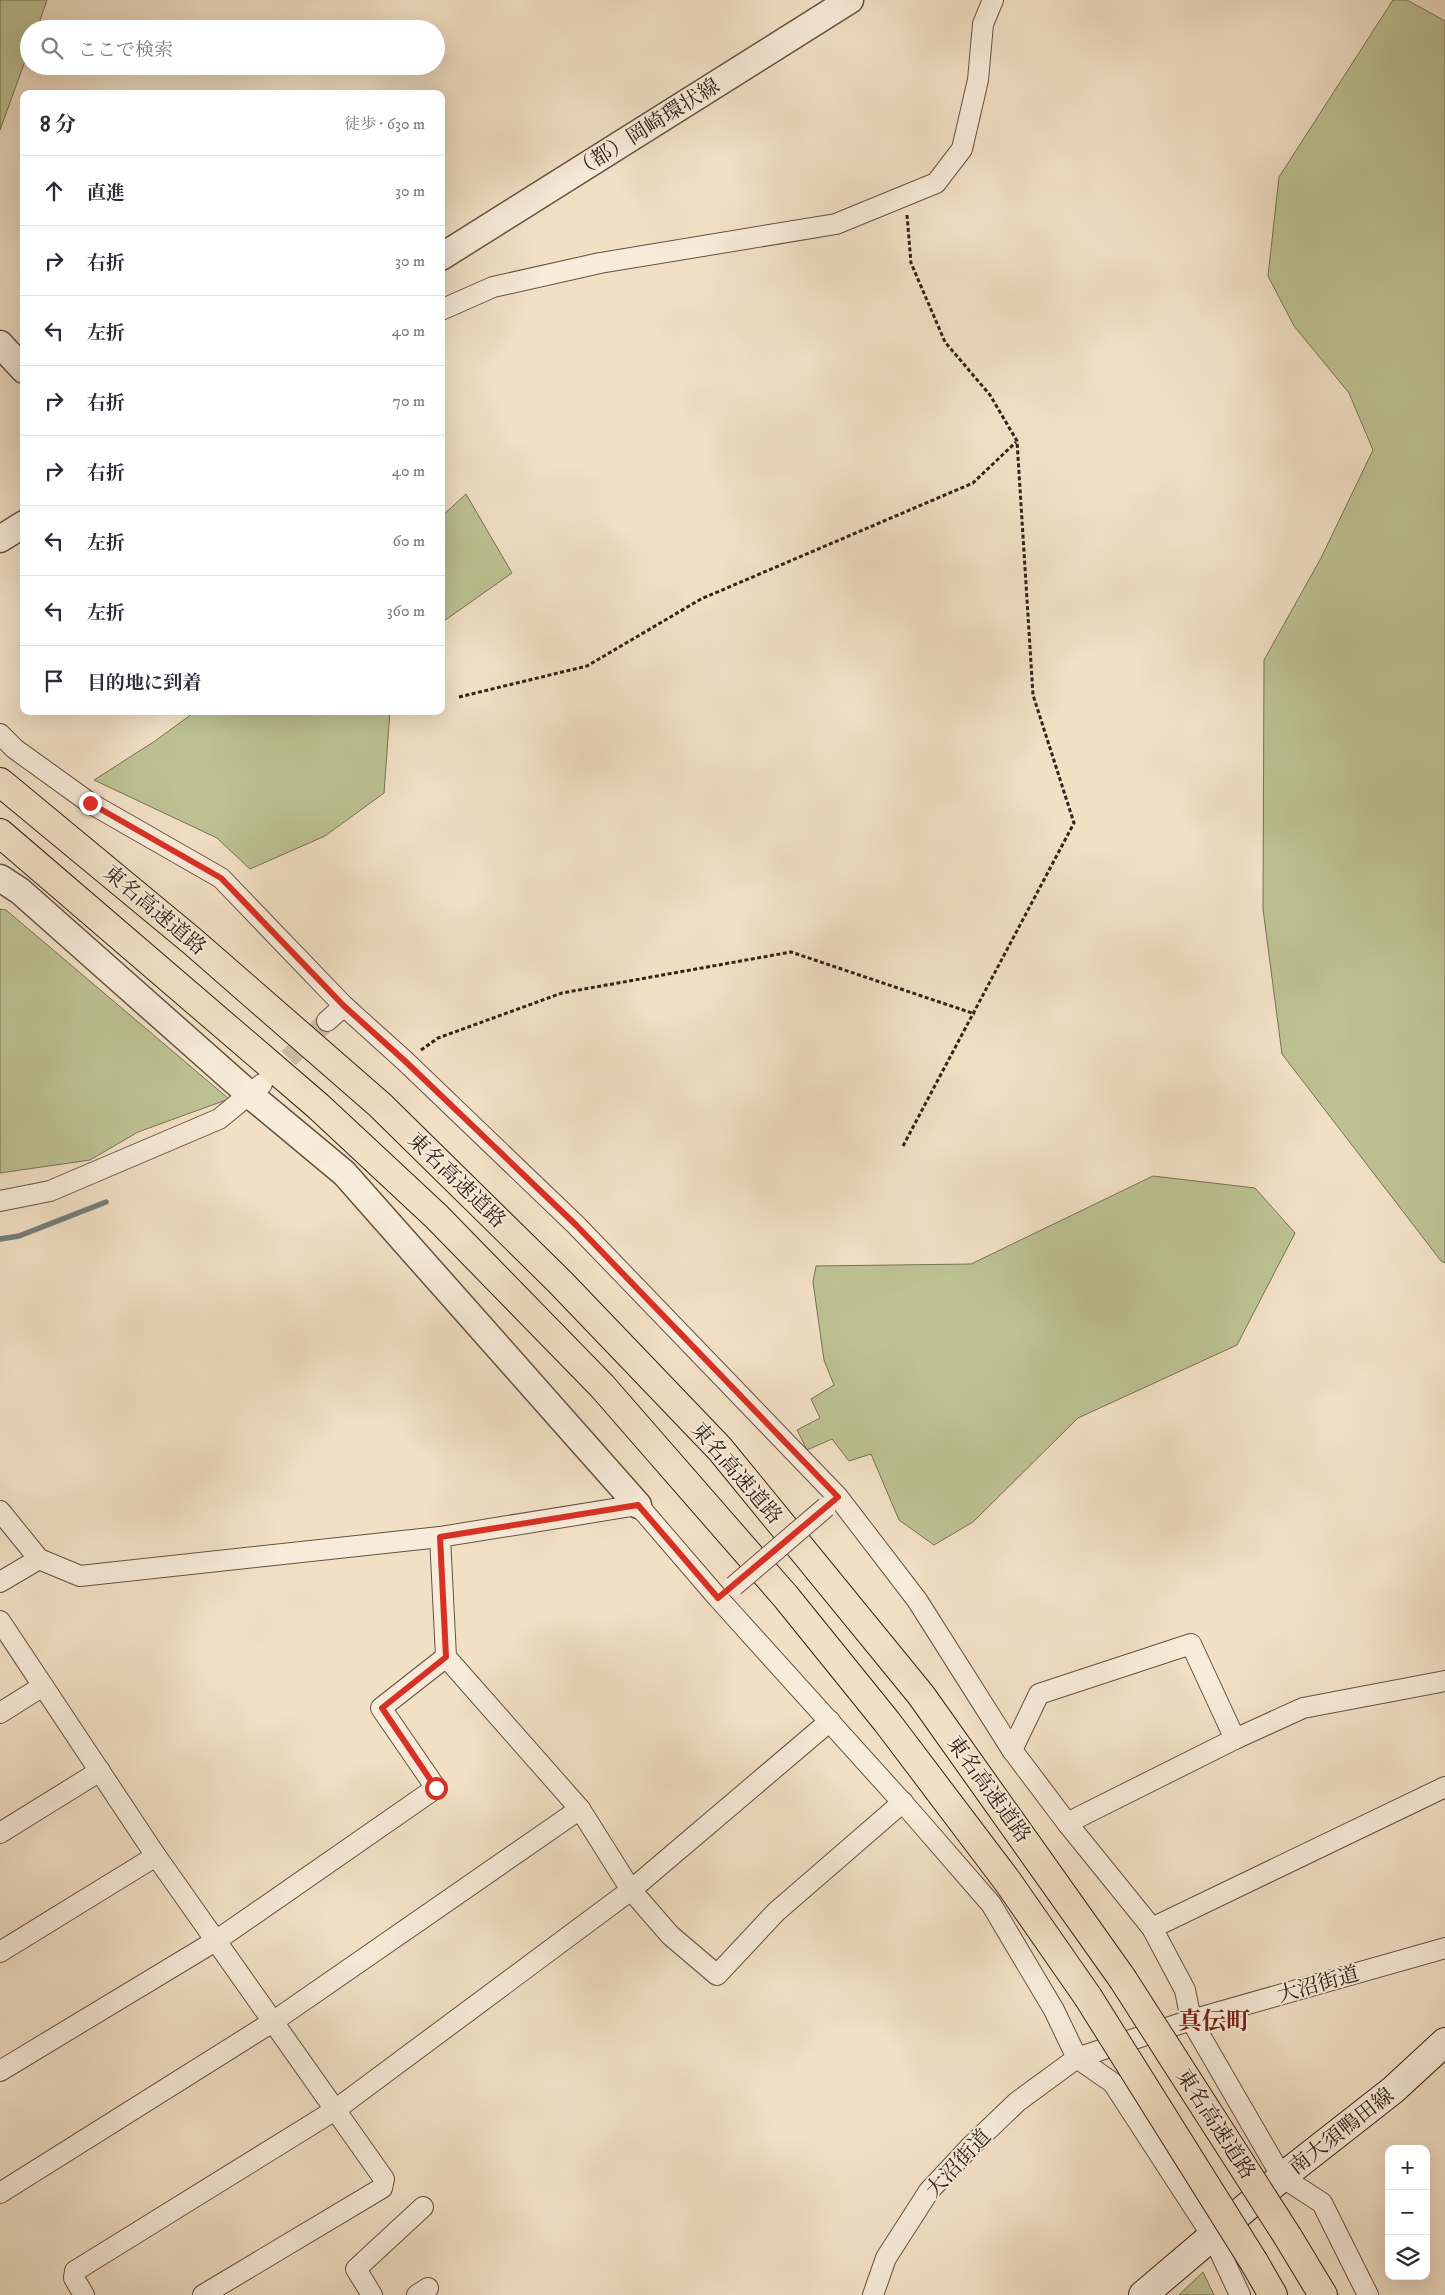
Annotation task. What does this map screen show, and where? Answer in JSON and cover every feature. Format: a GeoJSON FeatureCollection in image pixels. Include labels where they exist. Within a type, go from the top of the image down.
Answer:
{"type":"FeatureCollection","features":[{"type":"Feature","properties":{"kind":"highway","name":"東名高速道路"},"geometry":{"type":"LineString","coordinates":[[0,782],[192,941],[380,1105],[560,1282],[720,1449],[920,1695],[1122,1978],[1323,2295]]}},
{"type":"Feature","properties":{"kind":"highway","name":"東名高速道路"},"geometry":{"type":"LineString","coordinates":[[0,833],[318,1106],[436,1216],[602,1386],[786,1597],[887,1722],[1008,1882],[1088,1997],[1273,2295]]}},
{"type":"Feature","properties":{"kind":"main road","name":"南大須鴨田線"},"geometry":{"type":"LineString","coordinates":[[1143,2295],[1282,2177],[1394,2090],[1445,2042]]}},
{"type":"Feature","properties":{"kind":"street","name":"（都）岡崎環状線"},"geometry":{"type":"LineString","coordinates":[[445,254],[850,0]]}},
{"type":"Feature","properties":{"kind":"street"},"geometry":{"type":"LineString","coordinates":[[445,308],[493,287],[600,263],[836,224],[936,183],[962,150],[978,80],[983,24],[993,0]]}},
{"type":"Feature","properties":{"kind":"street"},"geometry":{"type":"LineString","coordinates":[[0,344],[20,366]]}},
{"type":"Feature","properties":{"kind":"street"},"geometry":{"type":"LineString","coordinates":[[0,540],[20,527]]}},
{"type":"Feature","properties":{"kind":"street"},"geometry":{"type":"LineString","coordinates":[[0,734],[16,749],[90,803],[221,878],[344,1006],[405,1061],[576,1225],[832,1502],[917,1600],[1012,1750],[1067,1823],[1152,1928],[1185,1990],[1191,2020],[1282,2177],[1322,2204],[1368,2295]]}},
{"type":"Feature","properties":{"kind":"street"},"geometry":{"type":"LineString","coordinates":[[0,878],[20,891],[256,1089],[344,1173],[638,1505],[726,1592],[830,1721],[991,1904],[1054,2010],[1077,2058],[1113,2083],[1213,2237],[1240,2295]]}},
{"type":"Feature","properties":{"kind":"street"},"geometry":{"type":"LineString","coordinates":[[327,1021],[344,1006]]}},
{"type":"Feature","properties":{"kind":"street"},"geometry":{"type":"LineString","coordinates":[[0,1201],[50,1191],[219,1119],[256,1089]]}},
{"type":"Feature","properties":{"kind":"street"},"geometry":{"type":"LineString","coordinates":[[726,1592],[832,1502]]}},
{"type":"Feature","properties":{"kind":"street"},"geometry":{"type":"LineString","coordinates":[[0,1511],[40,1559],[80,1576],[440,1537],[638,1505]]}},
{"type":"Feature","properties":{"kind":"street"},"geometry":{"type":"LineString","coordinates":[[440,1537],[446,1657],[580,1809],[631,1890],[670,1935],[717,1975],[776,1912],[903,1802]]}},
{"type":"Feature","properties":{"kind":"street"},"geometry":{"type":"LineString","coordinates":[[0,1582],[40,1559]]}},
{"type":"Feature","properties":{"kind":"street"},"geometry":{"type":"LineString","coordinates":[[0,1621],[156,1856],[384,2179],[382,2188],[203,2295]]}},
{"type":"Feature","properties":{"kind":"street"},"geometry":{"type":"LineString","coordinates":[[1012,1750],[1039,1694],[1191,1644],[1235,1739]]}},
{"type":"Feature","properties":{"kind":"street"},"geometry":{"type":"LineString","coordinates":[[0,2071],[217,1940],[436,1788],[382,1708],[446,1657]]}},
{"type":"Feature","properties":{"kind":"street"},"geometry":{"type":"LineString","coordinates":[[1067,1823],[1235,1739],[1303,1708],[1445,1681]]}},
{"type":"Feature","properties":{"kind":"street"},"geometry":{"type":"LineString","coordinates":[[0,1713],[43,1686]]}},
{"type":"Feature","properties":{"kind":"street"},"geometry":{"type":"LineString","coordinates":[[84,2295],[74,2278],[75,2270],[335,2110],[631,1890],[830,1721]]}},
{"type":"Feature","properties":{"kind":"street"},"geometry":{"type":"LineString","coordinates":[[0,1833],[100,1772]]}},
{"type":"Feature","properties":{"kind":"street"},"geometry":{"type":"LineString","coordinates":[[1152,1928],[1445,1788]]}},
{"type":"Feature","properties":{"kind":"street"},"geometry":{"type":"LineString","coordinates":[[0,2193],[274,2022],[580,1809]]}},
{"type":"Feature","properties":{"kind":"street"},"geometry":{"type":"LineString","coordinates":[[0,1952],[156,1856]]}},
{"type":"Feature","properties":{"kind":"street","name":"大沼街道"},"geometry":{"type":"LineString","coordinates":[[873,2295],[886,2258],[930,2191],[970,2146],[1017,2102],[1077,2058],[1191,2020],[1445,1948]]}},
{"type":"Feature","properties":{"kind":"street"},"geometry":{"type":"LineString","coordinates":[[372,2295],[356,2269],[424,2207]]}},
{"type":"Feature","properties":{"kind":"path"},"geometry":{"type":"LineString","coordinates":[[903,1146],[975,1014],[1074,823],[1033,695],[1017,441],[990,395],[945,342],[911,263],[906,196]]}},
{"type":"Feature","properties":{"kind":"path"},"geometry":{"type":"LineString","coordinates":[[459,697],[587,666],[701,599],[972,483],[1017,441]]}},
{"type":"Feature","properties":{"kind":"path"},"geometry":{"type":"LineString","coordinates":[[405,1061],[438,1038],[562,993],[791,952],[975,1014]]}},
{"type":"Feature","properties":{"kind":"green space"},"geometry":{"type":"Polygon","coordinates":[[[0,0],[47,0],[40,20],[20,20],[20,75],[0,130],[0,0]]]}},
{"type":"Feature","properties":{"kind":"green space"},"geometry":{"type":"Polygon","coordinates":[[[1393,0],[1407,0],[1445,21],[1445,1263],[1441,1261],[1282,1054],[1263,909],[1264,660],[1321,558],[1373,450],[1349,393],[1294,326],[1268,276],[1279,177],[1393,0]]]}},
{"type":"Feature","properties":{"kind":"green space"},"geometry":{"type":"Polygon","coordinates":[[[466,494],[512,573],[445,620],[445,513],[466,494]]]}},
{"type":"Feature","properties":{"kind":"green space"},"geometry":{"type":"Polygon","coordinates":[[[191,715],[390,715],[384,793],[325,836],[250,869],[217,838],[94,780],[155,741],[191,715]]]}},
{"type":"Feature","properties":{"kind":"green space"},"geometry":{"type":"Polygon","coordinates":[[[0,909],[6,910],[229,1099],[138,1132],[90,1160],[0,1173],[0,909]]]}},
{"type":"Feature","properties":{"kind":"green space"},"geometry":{"type":"Polygon","coordinates":[[[1153,1176],[1255,1188],[1295,1233],[1237,1345],[1078,1418],[973,1522],[934,1545],[899,1520],[871,1454],[849,1461],[832,1439],[807,1450],[797,1430],[820,1418],[811,1399],[834,1385],[824,1360],[813,1282],[816,1266],[971,1264],[1153,1176]]]}},
{"type":"Feature","properties":{"kind":"green space"},"geometry":{"type":"Polygon","coordinates":[[[1203,2272],[1214,2295],[1179,2295],[1203,2272]]]}},
{"type":"Feature","properties":{"kind":"waterway"},"geometry":{"type":"LineString","coordinates":[[0,1239],[19,1236],[106,1202]]}},
{"type":"Feature","properties":{"kind":"tunnel"},"geometry":{"type":"LineString","coordinates":[[267,1079],[327,1021]]}},
{"type":"Feature","properties":{"kind":"district","name":"真伝町"},"geometry":{"type":"Point","coordinates":[1214,2021]}},
{"type":"Feature","properties":{"kind":"route"},"geometry":{"type":"LineString","coordinates":[[90,803],[221,878],[344,1006],[405,1061],[576,1225],[838,1497],[718,1598],[638,1505],[440,1537],[446,1657],[382,1708],[436,1788]]}}]}
